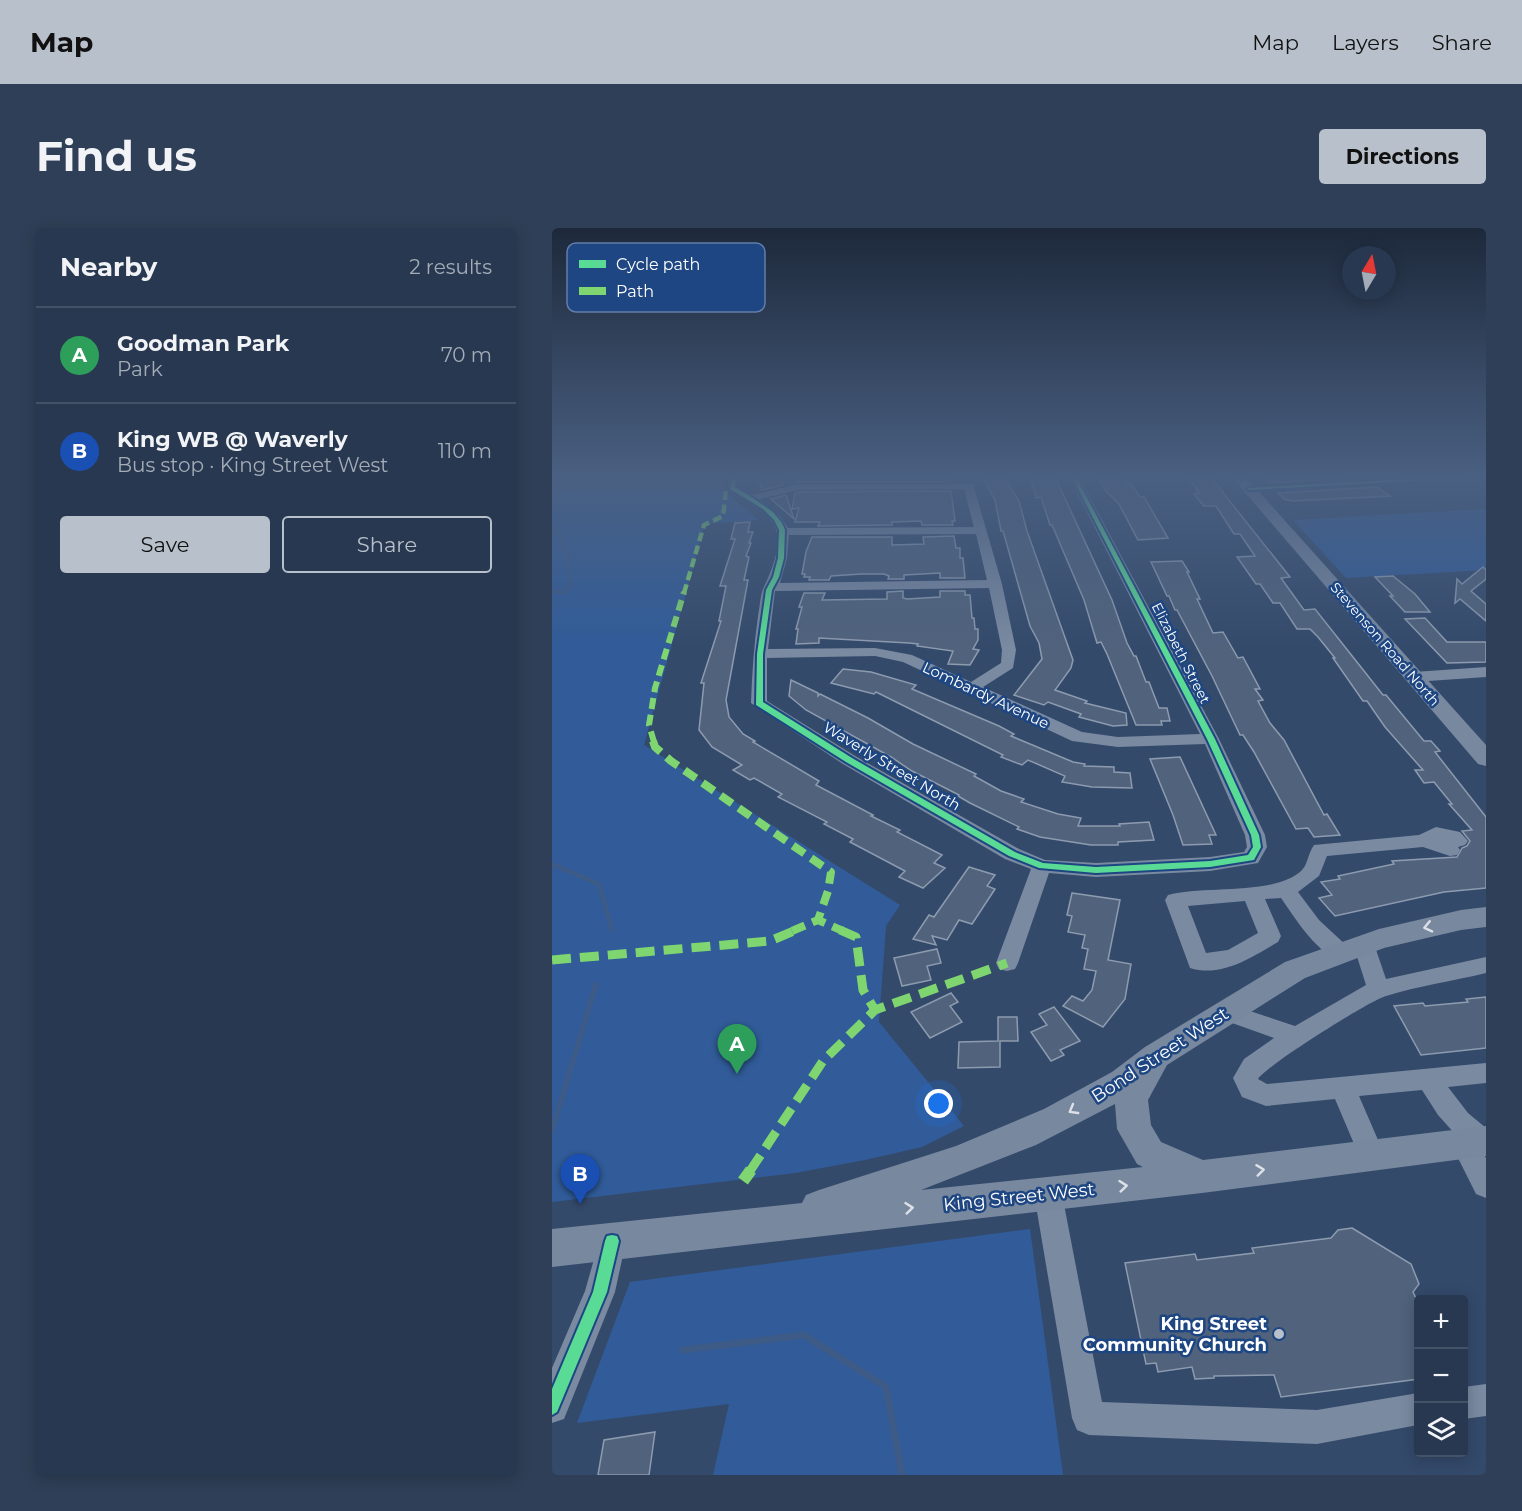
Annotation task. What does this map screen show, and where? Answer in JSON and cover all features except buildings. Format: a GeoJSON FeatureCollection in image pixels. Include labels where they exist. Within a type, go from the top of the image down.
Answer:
{"type":"FeatureCollection","features":[{"type":"Feature","properties":{"kind":"main road","name":"Stevenson Road North"},"geometry":{"type":"LineString","coordinates":[[1288,533],[1486,759]]}},
{"type":"Feature","properties":{"kind":"main road","name":"Bond Street West"},"geometry":{"type":"LineString","coordinates":[[767,1223],[941,1168],[1047,1125],[1138,1073],[1156,1056],[1295,970],[1352,949],[1461,920],[1486,917]]}},
{"type":"Feature","properties":{"kind":"main road"},"geometry":{"type":"LineString","coordinates":[[1156,1056],[1131,1099],[1134,1130],[1149,1153],[1202,1177]]}},
{"type":"Feature","properties":{"kind":"main road","name":"King Street West"},"geometry":{"type":"LineString","coordinates":[[552,1248],[1202,1177],[1478,1142]]}},
{"type":"Feature","properties":{"kind":"street","name":"Waverly Street North"},"geometry":{"type":"LineString","coordinates":[[783,533],[781,561],[769,590],[760,654],[759,703],[869,772],[1012,854],[1042,866],[1096,870],[1210,864],[1251,858],[1257,847]]}},
{"type":"Feature","properties":{"kind":"street"},"geometry":{"type":"LineString","coordinates":[[972,688],[1008,665],[1009,650],[995,584],[981,533]]}},
{"type":"Feature","properties":{"kind":"street","name":"Elizabeth Street"},"geometry":{"type":"LineString","coordinates":[[1103,533],[1211,739],[1255,835],[1257,847]]}},
{"type":"Feature","properties":{"kind":"street"},"geometry":{"type":"LineString","coordinates":[[772,587],[995,584]]}},
{"type":"Feature","properties":{"kind":"street","name":"Lombardy Avenue"},"geometry":{"type":"LineString","coordinates":[[760,654],[875,652],[907,658],[1078,737],[1118,742],[1211,739]]}},
{"type":"Feature","properties":{"kind":"street"},"geometry":{"type":"LineString","coordinates":[[1414,677],[1486,672]]}},
{"type":"Feature","properties":{"kind":"street"},"geometry":{"type":"LineString","coordinates":[[1252,893],[1270,936],[1233,958],[1198,962],[1175,900],[1252,893],[1286,890],[1314,868],[1316,855],[1321,850],[1424,841],[1454,846]]}},
{"type":"Feature","properties":{"kind":"street"},"geometry":{"type":"LineString","coordinates":[[1007,963],[1042,866]]}},
{"type":"Feature","properties":{"kind":"street"},"geometry":{"type":"LineString","coordinates":[[1286,890],[1311,925],[1352,949],[1378,989]]}},
{"type":"Feature","properties":{"kind":"street"},"geometry":{"type":"LineString","coordinates":[[1486,965],[1378,989],[1253,1066],[1245,1078],[1251,1089],[1266,1095],[1486,1074]]}},
{"type":"Feature","properties":{"kind":"street"},"geometry":{"type":"LineString","coordinates":[[1226,1012],[1297,1037]]}},
{"type":"Feature","properties":{"kind":"street"},"geometry":{"type":"LineString","coordinates":[[1429,1079],[1449,1113],[1478,1142],[1486,1185]]}},
{"type":"Feature","properties":{"kind":"street"},"geometry":{"type":"LineString","coordinates":[[1343,1088],[1372,1156]]}},
{"type":"Feature","properties":{"kind":"street"},"geometry":{"type":"LineString","coordinates":[[1048,1194],[1089,1418],[1317,1427],[1414,1410]]}},
{"type":"Feature","properties":{"kind":"street"},"geometry":{"type":"LineString","coordinates":[[552,1407],[600,1292],[612,1241]]}},
{"type":"Feature","properties":{"kind":"street"},"geometry":{"type":"LineString","coordinates":[[1468,1402],[1486,1400]]}},
{"type":"Feature","properties":{"kind":"shaded area"},"geometry":{"type":"Polygon","coordinates":[[[552,533],[702,533],[644,745],[900,905],[886,926],[879,1022],[964,1126],[922,1147],[795,1173],[552,1202],[552,533]]]}},
{"type":"Feature","properties":{"kind":"shaded area"},"geometry":{"type":"Polygon","coordinates":[[[1305,533],[1486,533],[1486,570],[1346,578],[1305,533]]]}},
{"type":"Feature","properties":{"kind":"shaded area"},"geometry":{"type":"Polygon","coordinates":[[[1030,1229],[1063,1475],[713,1475],[729,1404],[577,1423],[630,1282],[1030,1229]]]}},
{"type":"Feature","properties":{"kind":"waterway"},"geometry":{"type":"LineString","coordinates":[[557,533],[566,549],[571,585],[564,592]]}},
{"type":"Feature","properties":{"kind":"waterway"},"geometry":{"type":"LineString","coordinates":[[552,591],[564,592]]}},
{"type":"Feature","properties":{"kind":"waterway"},"geometry":{"type":"LineString","coordinates":[[559,592],[564,592]]}},
{"type":"Feature","properties":{"kind":"waterway"},"geometry":{"type":"LineString","coordinates":[[552,864],[599,884],[612,930]]}},
{"type":"Feature","properties":{"kind":"waterway"},"geometry":{"type":"LineString","coordinates":[[552,1131],[596,984]]}},
{"type":"Feature","properties":{"kind":"waterway"},"geometry":{"type":"LineString","coordinates":[[683,1350],[804,1335],[886,1387],[902,1475]]}},
{"type":"Feature","properties":{"kind":"marked path"},"geometry":{"type":"LineString","coordinates":[[702,533],[655,688],[649,725],[655,747],[671,761],[831,872],[828,891],[818,920]]}},
{"type":"Feature","properties":{"kind":"marked path"},"geometry":{"type":"LineString","coordinates":[[552,960],[770,941],[818,920],[856,937],[863,990],[875,1010]]}},
{"type":"Feature","properties":{"kind":"marked path"},"geometry":{"type":"LineString","coordinates":[[743,1181],[823,1061],[875,1010],[1007,963]]}},
{"type":"Feature","properties":{"kind":"cycle path"},"geometry":{"type":"LineString","coordinates":[[782,533],[781,558],[776,577],[769,590],[760,654],[759,703],[849,760],[1012,854],[1042,866],[1096,870],[1210,864],[1251,858],[1257,847],[1255,835],[1211,739],[1103,533]]}},
{"type":"Feature","properties":{"kind":"cycle path"},"geometry":{"type":"LineString","coordinates":[[552,1407],[600,1292],[612,1241]]}},
{"type":"Feature","properties":{"kind":"place","name":"Goodman Park"},"geometry":{"type":"Point","coordinates":[737,1074]}},
{"type":"Feature","properties":{"kind":"place","name":"King WB @ Waverly"},"geometry":{"type":"Point","coordinates":[580,1204]}},
{"type":"Feature","properties":{"kind":"place","name":"King Street Community Church"},"geometry":{"type":"Point","coordinates":[1279,1334]}}]}
